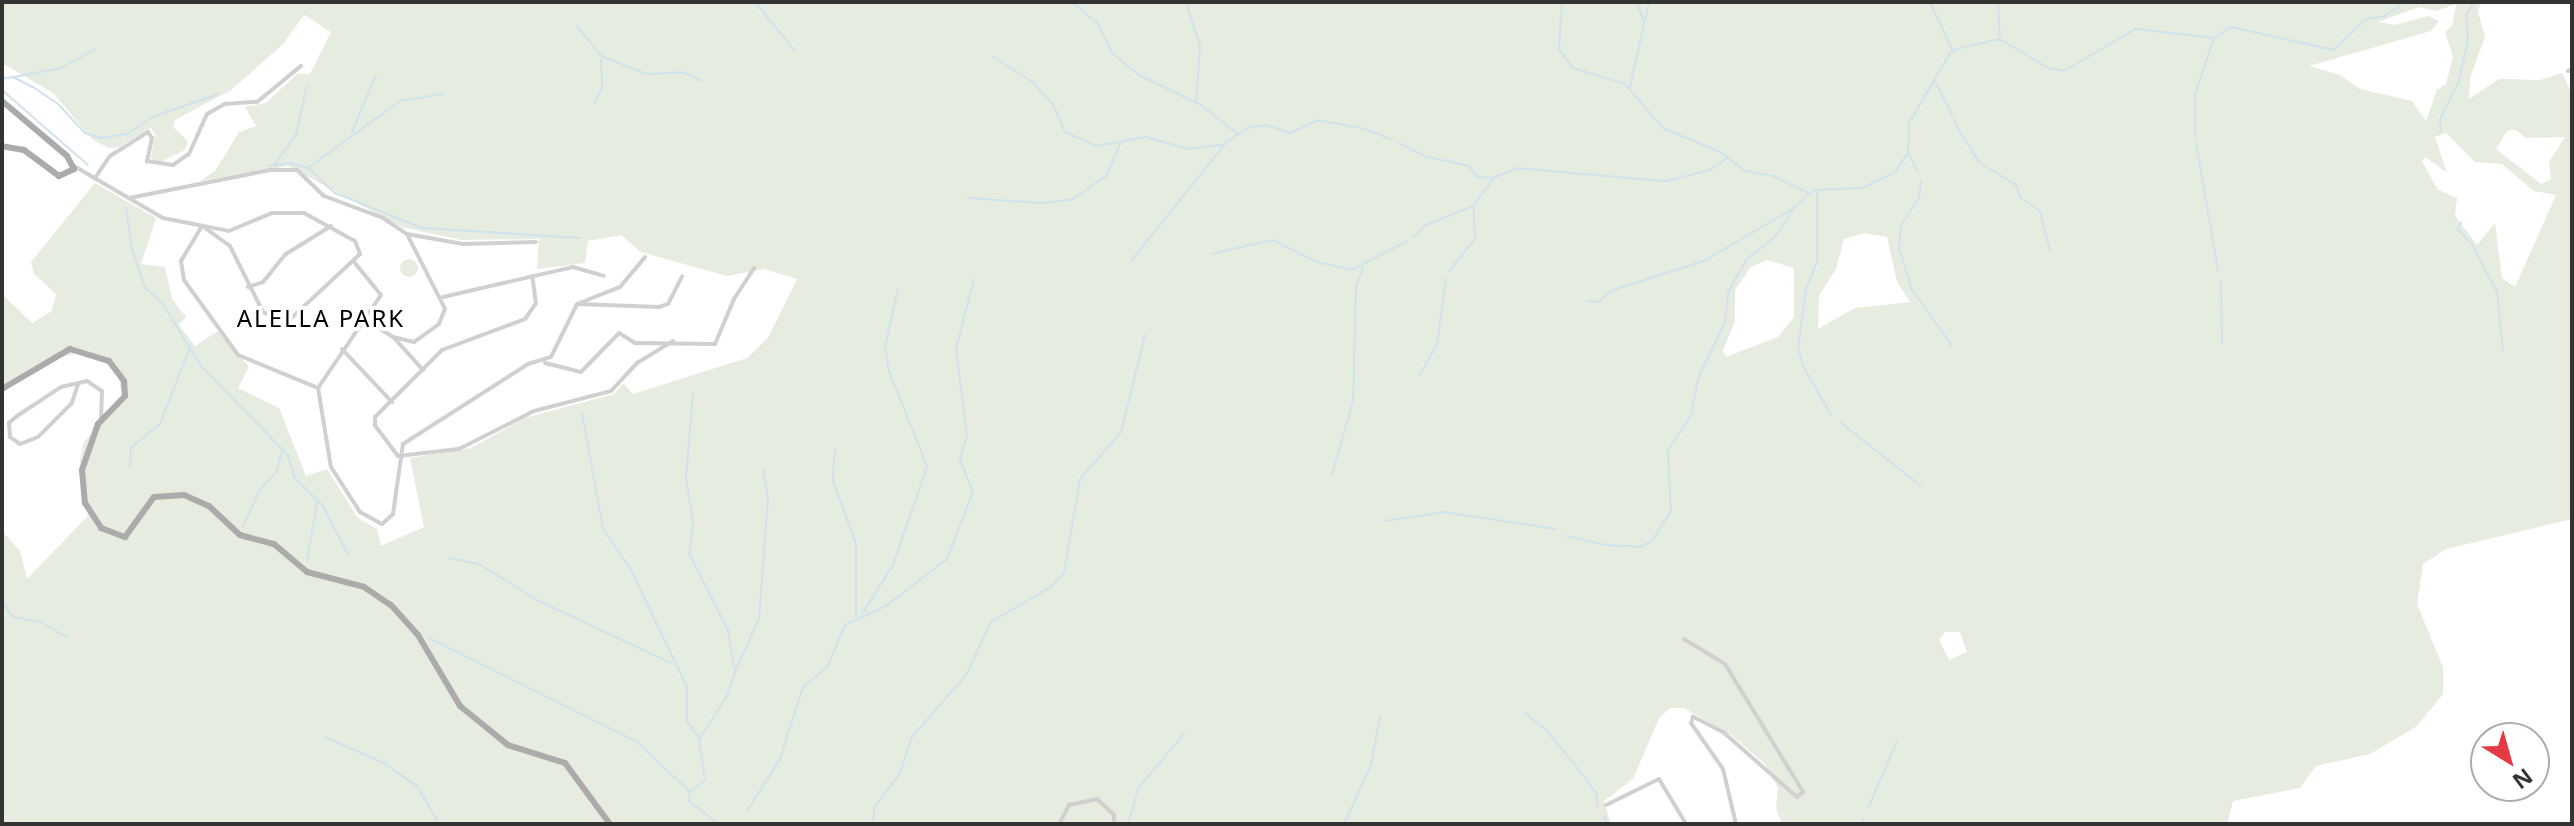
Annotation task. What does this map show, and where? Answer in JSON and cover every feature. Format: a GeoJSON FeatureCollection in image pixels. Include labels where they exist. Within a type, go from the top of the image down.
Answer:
{"type":"FeatureCollection","features":[{"type":"Feature","properties":{"kind":"main road"},"geometry":{"type":"LineString","coordinates":[[2,101],[74,169],[59,176],[24,150],[2,146]]}},
{"type":"Feature","properties":{"kind":"main road"},"geometry":{"type":"LineString","coordinates":[[2,389],[33,375],[62,351],[93,352],[112,364],[125,386],[124,401],[101,420],[82,470],[87,508],[101,528],[125,537],[154,497],[184,495],[209,506],[240,535],[274,544],[307,572],[370,590],[391,605],[431,651],[460,706],[508,745],[565,763],[610,824]]}},
{"type":"Feature","properties":{"kind":"street"},"geometry":{"type":"LineString","coordinates":[[95,178],[110,156],[148,132],[152,138],[147,161],[173,165],[189,154],[207,114],[225,104],[257,102],[301,66]]}},
{"type":"Feature","properties":{"kind":"street"},"geometry":{"type":"LineString","coordinates":[[74,169],[89,174],[150,213],[202,226],[238,230],[288,210],[331,226],[360,246],[355,263],[310,296],[285,324],[263,312],[230,246],[202,226]]}},
{"type":"Feature","properties":{"kind":"street"},"geometry":{"type":"LineString","coordinates":[[127,198],[270,170],[297,170],[324,196],[383,218],[407,234],[463,244],[536,242]]}},
{"type":"Feature","properties":{"kind":"street"},"geometry":{"type":"LineString","coordinates":[[202,226],[181,261],[184,280],[238,355],[318,388]]}},
{"type":"Feature","properties":{"kind":"street"},"geometry":{"type":"LineString","coordinates":[[248,287],[263,282],[286,254],[331,226]]}},
{"type":"Feature","properties":{"kind":"street"},"geometry":{"type":"LineString","coordinates":[[393,337],[414,342],[430,334],[445,309],[443,297],[407,234]]}},
{"type":"Feature","properties":{"kind":"street"},"geometry":{"type":"LineString","coordinates":[[544,363],[560,347],[577,304],[620,287],[645,257]]}},
{"type":"Feature","properties":{"kind":"street"},"geometry":{"type":"LineString","coordinates":[[355,263],[381,295],[361,317],[318,388],[331,467],[360,512],[376,522],[393,514],[398,456],[403,444],[528,364],[544,363],[581,372],[619,333],[635,343],[718,342],[734,299],[754,268]]}},
{"type":"Feature","properties":{"kind":"street"},"geometry":{"type":"LineString","coordinates":[[443,297],[573,267],[604,276]]}},
{"type":"Feature","properties":{"kind":"street"},"geometry":{"type":"LineString","coordinates":[[398,456],[373,421],[442,350],[525,319],[536,303],[532,276]]}},
{"type":"Feature","properties":{"kind":"street"},"geometry":{"type":"LineString","coordinates":[[577,304],[659,307],[668,304],[682,276]]}},
{"type":"Feature","properties":{"kind":"street"},"geometry":{"type":"LineString","coordinates":[[361,317],[393,337],[423,370]]}},
{"type":"Feature","properties":{"kind":"street"},"geometry":{"type":"LineString","coordinates":[[398,456],[470,446],[534,411],[611,391],[634,366],[673,341]]}},
{"type":"Feature","properties":{"kind":"street"},"geometry":{"type":"LineString","coordinates":[[342,349],[392,402]]}},
{"type":"Feature","properties":{"kind":"street"},"geometry":{"type":"LineString","coordinates":[[78,384],[72,403],[38,437],[27,444],[14,442],[9,423],[58,388],[78,384],[92,382],[102,391],[101,420]]}},
{"type":"Feature","properties":{"kind":"street"},"geometry":{"type":"LineString","coordinates":[[1684,639],[1725,664],[1803,792],[1797,797],[1723,732],[1693,717],[1691,723],[1723,769],[1736,824]]}},
{"type":"Feature","properties":{"kind":"street"},"geometry":{"type":"LineString","coordinates":[[1606,805],[1659,779],[1686,824]]}},
{"type":"Feature","properties":{"kind":"street"},"geometry":{"type":"LineString","coordinates":[[1059,824],[1069,805],[1097,799],[1114,815],[1114,824]]}},
{"type":"Feature","properties":{"kind":"shaded area"},"geometry":{"type":"Polygon","coordinates":[[[2,2],[2481,2],[2478,11],[2485,37],[2470,78],[2469,99],[2499,79],[2540,80],[2562,73],[2572,94],[2572,519],[2446,549],[2423,564],[2417,604],[2443,667],[2443,694],[2417,726],[2370,754],[2316,766],[2300,788],[2233,801],[2227,824],[1782,824],[1776,808],[1778,788],[1765,764],[1731,735],[1684,708],[1670,708],[1659,718],[1633,779],[1604,801],[1611,824],[2,824],[2,531],[20,551],[27,579],[88,516],[80,461],[84,442],[122,397],[119,379],[107,364],[81,353],[60,357],[2,392],[2,294],[32,323],[52,311],[56,294],[34,274],[31,262],[95,183],[156,218],[141,264],[165,267],[172,299],[186,317],[179,325],[195,346],[218,331],[249,367],[238,388],[279,408],[306,476],[327,469],[358,518],[377,529],[381,546],[424,527],[410,458],[471,448],[525,418],[614,394],[623,383],[633,394],[747,358],[768,338],[797,279],[764,269],[727,276],[641,252],[621,235],[588,241],[585,263],[537,269],[539,239],[461,240],[402,227],[288,166],[200,181],[215,171],[239,132],[256,126],[245,107],[266,103],[297,74],[310,74],[331,32],[304,15],[283,44],[231,90],[175,120],[173,127],[188,141],[185,150],[158,163],[151,158],[155,134],[151,128],[119,147],[109,148],[93,140],[53,93],[2,63],[2,2]],[[2456,4],[2436,11],[2419,7],[2378,22],[2395,25],[2428,16],[2439,21],[2431,31],[2309,66],[2340,75],[2360,89],[2412,101],[2426,121],[2437,90],[2446,84],[2453,57],[2445,32],[2452,26],[2456,4]],[[2516,130],[2507,131],[2496,149],[2541,184],[2551,179],[2549,162],[2565,137],[2526,138],[2516,130]],[[2446,133],[2435,137],[2447,173],[2426,157],[2422,161],[2437,189],[2457,198],[2455,216],[2477,245],[2495,223],[2502,278],[2515,287],[2556,195],[2534,191],[2502,164],[2475,162],[2446,133]],[[1864,233],[1844,239],[1836,269],[1819,296],[1818,329],[1855,308],[1910,302],[1897,282],[1887,237],[1864,233]],[[1767,260],[1751,267],[1735,290],[1735,321],[1723,351],[1726,357],[1778,337],[1794,317],[1794,268],[1767,260]],[[1945,632],[1939,640],[1949,660],[1967,652],[1960,632],[1945,632]]]}},
{"type":"Feature","properties":{"kind":"shaded area"},"geometry":{"type":"Polygon","coordinates":[[[409,259],[416,261],[416,275],[409,277],[402,275],[400,268],[402,261],[409,259]]]}},
{"type":"Feature","properties":{"kind":"waterway"},"geometry":{"type":"LineString","coordinates":[[755,2],[795,51]]}},
{"type":"Feature","properties":{"kind":"waterway"},"geometry":{"type":"LineString","coordinates":[[1072,2],[1097,23],[1112,53],[1139,75],[1201,105],[1238,134]]}},
{"type":"Feature","properties":{"kind":"waterway"},"geometry":{"type":"LineString","coordinates":[[1186,2],[1200,46],[1196,103]]}},
{"type":"Feature","properties":{"kind":"waterway"},"geometry":{"type":"LineString","coordinates":[[1562,2],[1559,49],[1573,68],[1625,84],[1663,128],[1720,152],[1745,171],[1773,176],[1810,194]]}},
{"type":"Feature","properties":{"kind":"waterway"},"geometry":{"type":"LineString","coordinates":[[1637,2],[1643,20]]}},
{"type":"Feature","properties":{"kind":"waterway"},"geometry":{"type":"LineString","coordinates":[[1630,87],[1649,2]]}},
{"type":"Feature","properties":{"kind":"waterway"},"geometry":{"type":"LineString","coordinates":[[1930,2],[1953,51]]}},
{"type":"Feature","properties":{"kind":"waterway"},"geometry":{"type":"LineString","coordinates":[[1998,2],[2000,37]]}},
{"type":"Feature","properties":{"kind":"waterway"},"geometry":{"type":"LineString","coordinates":[[1588,301],[1598,302],[1613,290],[1704,261],[1791,210],[1814,190],[1862,188],[1894,173],[1908,153],[1909,123],[1950,53],[1960,48],[2000,39],[2048,68],[2064,71],[2136,29],[2214,38],[2231,27],[2333,50],[2366,19],[2384,16],[2405,2]]}},
{"type":"Feature","properties":{"kind":"waterway"},"geometry":{"type":"LineString","coordinates":[[2441,130],[2440,119],[2458,83],[2468,41],[2466,15],[2474,2]]}},
{"type":"Feature","properties":{"kind":"waterway"},"geometry":{"type":"LineString","coordinates":[[577,26],[601,56],[647,74],[682,72],[702,81]]}},
{"type":"Feature","properties":{"kind":"waterway"},"geometry":{"type":"LineString","coordinates":[[2195,135],[2195,94],[2214,38]]}},
{"type":"Feature","properties":{"kind":"waterway"},"geometry":{"type":"LineString","coordinates":[[14,77],[61,68],[95,49]]}},
{"type":"Feature","properties":{"kind":"waterway"},"geometry":{"type":"LineString","coordinates":[[992,56],[1034,83],[1054,106],[1065,132],[1096,146],[1146,137],[1188,149],[1222,145],[1247,128],[1266,125],[1291,133],[1318,120],[1366,129],[1390,139]]}},
{"type":"Feature","properties":{"kind":"waterway"},"geometry":{"type":"LineString","coordinates":[[595,103],[602,88],[601,59]]}},
{"type":"Feature","properties":{"kind":"waterway"},"geometry":{"type":"LineString","coordinates":[[352,132],[376,75]]}},
{"type":"Feature","properties":{"kind":"waterway"},"geometry":{"type":"LineString","coordinates":[[2,79],[13,77],[33,87],[58,104],[85,133],[101,138],[127,134],[155,116],[218,94]]}},
{"type":"Feature","properties":{"kind":"waterway"},"geometry":{"type":"LineString","coordinates":[[1935,81],[1952,115]]}},
{"type":"Feature","properties":{"kind":"waterway"},"geometry":{"type":"LineString","coordinates":[[275,164],[296,135],[307,85]]}},
{"type":"Feature","properties":{"kind":"waterway"},"geometry":{"type":"LineString","coordinates":[[2,90],[88,165]]}},
{"type":"Feature","properties":{"kind":"waterway"},"geometry":{"type":"LineString","coordinates":[[308,168],[400,101],[442,94]]}},
{"type":"Feature","properties":{"kind":"waterway"},"geometry":{"type":"LineString","coordinates":[[1954,122],[1979,162],[2016,185],[2021,198],[2040,211],[2050,251]]}},
{"type":"Feature","properties":{"kind":"waterway"},"geometry":{"type":"LineString","coordinates":[[968,198],[1042,203],[1073,199],[1106,176],[1121,143]]}},
{"type":"Feature","properties":{"kind":"waterway"},"geometry":{"type":"LineString","coordinates":[[1399,143],[1424,156],[1469,166],[1478,177],[1493,178],[1516,168],[1666,181],[1710,170],[1728,158]]}},
{"type":"Feature","properties":{"kind":"waterway"},"geometry":{"type":"LineString","coordinates":[[2196,143],[2218,271]]}},
{"type":"Feature","properties":{"kind":"waterway"},"geometry":{"type":"LineString","coordinates":[[1131,261],[1225,144]]}},
{"type":"Feature","properties":{"kind":"waterway"},"geometry":{"type":"LineString","coordinates":[[1909,155],[1918,171]]}},
{"type":"Feature","properties":{"kind":"waterway"},"geometry":{"type":"LineString","coordinates":[[269,166],[290,163],[308,168],[335,193],[422,228],[581,238]]}},
{"type":"Feature","properties":{"kind":"waterway"},"geometry":{"type":"LineString","coordinates":[[1413,237],[1426,225],[1473,206],[1493,179]]}},
{"type":"Feature","properties":{"kind":"waterway"},"geometry":{"type":"LineString","coordinates":[[1921,181],[1919,198],[1901,226],[1899,247],[1911,288],[1952,346]]}},
{"type":"Feature","properties":{"kind":"waterway"},"geometry":{"type":"LineString","coordinates":[[1817,191],[1817,262],[1806,289],[1798,348],[1803,366],[1832,416]]}},
{"type":"Feature","properties":{"kind":"waterway"},"geometry":{"type":"LineString","coordinates":[[1449,271],[1475,239],[1473,206]]}},
{"type":"Feature","properties":{"kind":"waterway"},"geometry":{"type":"LineString","coordinates":[[126,208],[132,249],[145,288],[162,303],[202,367],[288,455],[294,477],[322,505],[348,554]]}},
{"type":"Feature","properties":{"kind":"waterway"},"geometry":{"type":"LineString","coordinates":[[1567,536],[1606,545],[1640,547],[1652,541],[1671,511],[1668,451],[1691,415],[1698,378],[1725,323],[1728,292],[1747,259],[1775,237],[1794,209]]}},
{"type":"Feature","properties":{"kind":"waterway"},"geometry":{"type":"LineString","coordinates":[[2461,222],[2458,230],[2472,244],[2497,292],[2503,352]]}},
{"type":"Feature","properties":{"kind":"waterway"},"geometry":{"type":"LineString","coordinates":[[1211,254],[1272,240],[1317,262],[1351,270],[1408,241]]}},
{"type":"Feature","properties":{"kind":"waterway"},"geometry":{"type":"LineString","coordinates":[[1332,474],[1353,401],[1356,286],[1363,268]]}},
{"type":"Feature","properties":{"kind":"waterway"},"geometry":{"type":"LineString","coordinates":[[747,811],[780,759],[803,687],[828,666],[845,625],[886,606],[947,559],[973,492],[960,459],[967,436],[956,349],[974,279]]}},
{"type":"Feature","properties":{"kind":"waterway"},"geometry":{"type":"LineString","coordinates":[[1419,376],[1437,345],[1446,279]]}},
{"type":"Feature","properties":{"kind":"waterway"},"geometry":{"type":"LineString","coordinates":[[2221,282],[2222,344]]}},
{"type":"Feature","properties":{"kind":"waterway"},"geometry":{"type":"LineString","coordinates":[[862,614],[893,565],[927,466],[889,371],[885,346],[898,289]]}},
{"type":"Feature","properties":{"kind":"waterway"},"geometry":{"type":"LineString","coordinates":[[873,824],[874,808],[900,773],[912,737],[966,675],[991,622],[1051,587],[1064,573],[1080,479],[1121,432],[1145,335]]}},
{"type":"Feature","properties":{"kind":"waterway"},"geometry":{"type":"LineString","coordinates":[[130,466],[131,448],[160,424],[190,347]]}},
{"type":"Feature","properties":{"kind":"waterway"},"geometry":{"type":"LineString","coordinates":[[693,394],[686,478],[693,522],[689,553],[728,630],[735,673],[727,696],[700,738]]}},
{"type":"Feature","properties":{"kind":"waterway"},"geometry":{"type":"LineString","coordinates":[[582,413],[603,529],[630,568],[687,687],[687,721],[699,738],[705,780],[690,792],[689,801],[718,824]]}},
{"type":"Feature","properties":{"kind":"waterway"},"geometry":{"type":"LineString","coordinates":[[1841,423],[1921,486]]}},
{"type":"Feature","properties":{"kind":"waterway"},"geometry":{"type":"LineString","coordinates":[[835,449],[833,481],[856,544],[856,618]]}},
{"type":"Feature","properties":{"kind":"waterway"},"geometry":{"type":"LineString","coordinates":[[243,526],[259,491],[277,471],[282,451]]}},
{"type":"Feature","properties":{"kind":"waterway"},"geometry":{"type":"LineString","coordinates":[[735,672],[759,618],[768,499],[763,469]]}},
{"type":"Feature","properties":{"kind":"waterway"},"geometry":{"type":"LineString","coordinates":[[307,560],[317,503]]}},
{"type":"Feature","properties":{"kind":"waterway"},"geometry":{"type":"LineString","coordinates":[[1385,521],[1444,512],[1556,529]]}},
{"type":"Feature","properties":{"kind":"waterway"},"geometry":{"type":"LineString","coordinates":[[450,558],[479,564],[539,601],[671,663]]}},
{"type":"Feature","properties":{"kind":"waterway"},"geometry":{"type":"LineString","coordinates":[[2,602],[13,617],[41,622],[68,638]]}},
{"type":"Feature","properties":{"kind":"waterway"},"geometry":{"type":"LineString","coordinates":[[429,638],[636,741],[690,792]]}},
{"type":"Feature","properties":{"kind":"waterway"},"geometry":{"type":"LineString","coordinates":[[1525,713],[1545,729],[1575,765],[1596,793],[1598,806]]}},
{"type":"Feature","properties":{"kind":"waterway"},"geometry":{"type":"LineString","coordinates":[[1344,824],[1371,765],[1380,716]]}},
{"type":"Feature","properties":{"kind":"waterway"},"geometry":{"type":"LineString","coordinates":[[1128,824],[1138,788],[1184,734]]}},
{"type":"Feature","properties":{"kind":"waterway"},"geometry":{"type":"LineString","coordinates":[[325,737],[384,763],[417,786],[439,824]]}},
{"type":"Feature","properties":{"kind":"waterway"},"geometry":{"type":"LineString","coordinates":[[1868,808],[1897,741]]}},
{"type":"Feature","properties":{"kind":"waterway"},"geometry":{"type":"LineString","coordinates":[[1604,816],[1607,824]]}},
{"type":"Feature","properties":{"kind":"waterway"},"geometry":{"type":"LineString","coordinates":[[1862,824],[1864,818]]}},
{"type":"Feature","properties":{"kind":"district","name":"ALELLA PARK"},"geometry":{"type":"Point","coordinates":[321,318]}}]}
